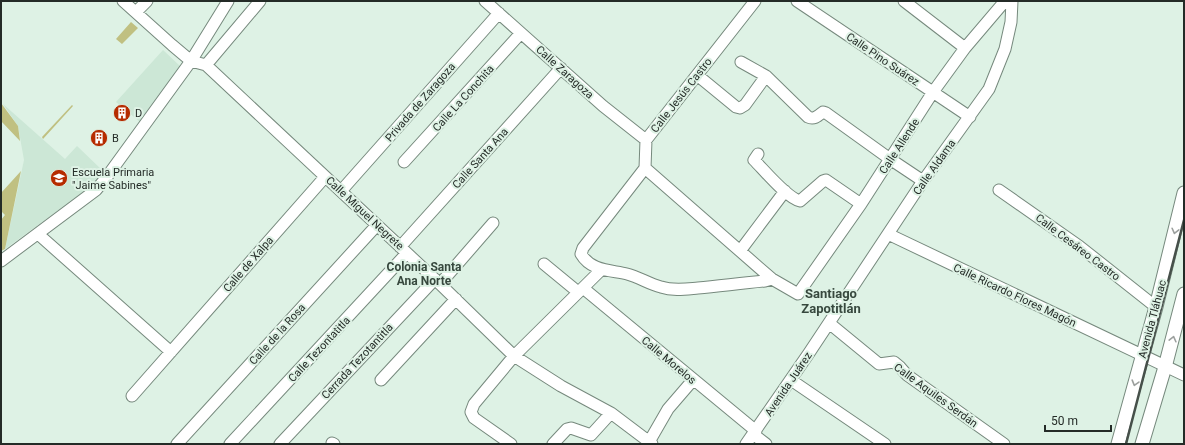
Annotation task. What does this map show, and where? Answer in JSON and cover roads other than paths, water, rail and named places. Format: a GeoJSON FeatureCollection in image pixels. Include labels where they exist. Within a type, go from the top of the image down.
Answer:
{"type":"FeatureCollection","features":[{"type":"Feature","properties":{"kind":"main road","name":"Avenida Tláhuac"},"geometry":{"type":"LineString","coordinates":[[1118,444],[1156,307],[1184,193]]}},
{"type":"Feature","properties":{"kind":"main road"},"geometry":{"type":"LineString","coordinates":[[1142,444],[1166,367],[1184,294]]}},
{"type":"Feature","properties":{"kind":"street","name":"Calle Miguel Negrete"},"geometry":{"type":"LineString","coordinates":[[123,1],[191,61],[206,65],[437,281],[514,356],[562,386],[611,413],[651,443]]}},
{"type":"Feature","properties":{"kind":"street"},"geometry":{"type":"LineString","coordinates":[[136,12],[147,1]]}},
{"type":"Feature","properties":{"kind":"street"},"geometry":{"type":"LineString","coordinates":[[1,261],[96,190],[191,61],[228,1]]}},
{"type":"Feature","properties":{"kind":"street"},"geometry":{"type":"LineString","coordinates":[[206,65],[260,1]]}},
{"type":"Feature","properties":{"kind":"street","name":"Calle Zaragoza"},"geometry":{"type":"LineString","coordinates":[[485,1],[603,106],[646,140]]}},
{"type":"Feature","properties":{"kind":"street","name":"Calle Jesús Castro"},"geometry":{"type":"LineString","coordinates":[[645,168],[646,140],[755,1]]}},
{"type":"Feature","properties":{"kind":"street","name":"Calle Pino Suárez"},"geometry":{"type":"LineString","coordinates":[[797,1],[970,117]]}},
{"type":"Feature","properties":{"kind":"street"},"geometry":{"type":"LineString","coordinates":[[904,1],[965,48]]}},
{"type":"Feature","properties":{"kind":"street","name":"Calle Allende"},"geometry":{"type":"LineString","coordinates":[[772,279],[798,294],[861,204],[933,92],[965,48],[1005,1]]}},
{"type":"Feature","properties":{"kind":"street","name":"Calle Aldama"},"geometry":{"type":"LineString","coordinates":[[829,323],[924,181],[989,89],[1000,61],[1011,22],[1012,1]]}},
{"type":"Feature","properties":{"kind":"street","name":"Privada de Zaragoza"},"geometry":{"type":"LineString","coordinates":[[341,191],[499,13]]}},
{"type":"Feature","properties":{"kind":"street","name":"Calle La Conchita"},"geometry":{"type":"LineString","coordinates":[[404,162],[521,33]]}},
{"type":"Feature","properties":{"kind":"street"},"geometry":{"type":"LineString","coordinates":[[741,62],[766,76],[808,117],[814,118],[823,112],[826,113],[890,159],[924,181]]}},
{"type":"Feature","properties":{"kind":"street","name":"Calle Santa Ana"},"geometry":{"type":"LineString","coordinates":[[404,250],[561,68]]}},
{"type":"Feature","properties":{"kind":"street"},"geometry":{"type":"LineString","coordinates":[[697,75],[736,107],[740,108],[745,105],[766,76]]}},
{"type":"Feature","properties":{"kind":"street"},"geometry":{"type":"LineString","coordinates":[[758,154],[754,160],[796,200],[800,201],[826,180],[861,204]]}},
{"type":"Feature","properties":{"kind":"street"},"geometry":{"type":"LineString","coordinates":[[645,168],[772,279],[719,286],[671,289],[660,287],[626,274],[601,270],[583,258],[581,254],[583,248],[645,168]]}},
{"type":"Feature","properties":{"kind":"street","name":"Calle de Xalpa"},"geometry":{"type":"LineString","coordinates":[[132,396],[325,177]]}},
{"type":"Feature","properties":{"kind":"street","name":"Calle Cesáreo Castro"},"geometry":{"type":"LineString","coordinates":[[999,190],[1079,246],[1156,307]]}},
{"type":"Feature","properties":{"kind":"street"},"geometry":{"type":"LineString","coordinates":[[740,251],[785,191]]}},
{"type":"Feature","properties":{"kind":"street","name":"Cerrada Tezotantitla"},"geometry":{"type":"LineString","coordinates":[[280,444],[493,223]]}},
{"type":"Feature","properties":{"kind":"street","name":"Calle de la Rosa"},"geometry":{"type":"LineString","coordinates":[[177,444],[377,225]]}},
{"type":"Feature","properties":{"kind":"street"},"geometry":{"type":"LineString","coordinates":[[38,234],[171,352]]}},
{"type":"Feature","properties":{"kind":"street","name":"Calle Ricardo Flores Magón"},"geometry":{"type":"LineString","coordinates":[[888,234],[1184,375]]}},
{"type":"Feature","properties":{"kind":"street","name":"Calle Tezontatitla"},"geometry":{"type":"LineString","coordinates":[[230,444],[404,250]]}},
{"type":"Feature","properties":{"kind":"street","name":"Calle Morelos"},"geometry":{"type":"LineString","coordinates":[[544,264],[581,290],[694,380],[766,444]]}},
{"type":"Feature","properties":{"kind":"street"},"geometry":{"type":"LineString","coordinates":[[511,444],[474,418],[472,412],[474,404],[514,356],[601,270]]}},
{"type":"Feature","properties":{"kind":"street"},"geometry":{"type":"LineString","coordinates":[[381,380],[456,299]]}},
{"type":"Feature","properties":{"kind":"street","name":"Avenida Juárez"},"geometry":{"type":"LineString","coordinates":[[746,444],[829,323]]}},
{"type":"Feature","properties":{"kind":"street","name":"Calle Aquiles Serdán"},"geometry":{"type":"LineString","coordinates":[[829,323],[879,364],[894,362],[907,375],[1004,444]]}},
{"type":"Feature","properties":{"kind":"street"},"geometry":{"type":"LineString","coordinates":[[651,443],[668,409],[694,380]]}},
{"type":"Feature","properties":{"kind":"street"},"geometry":{"type":"LineString","coordinates":[[791,380],[885,444]]}},
{"type":"Feature","properties":{"kind":"street"},"geometry":{"type":"LineString","coordinates":[[553,444],[567,429],[571,428],[591,435],[611,413]]}},
{"type":"Feature","properties":{"kind":"railway"},"geometry":{"type":"LineString","coordinates":[[1126,444],[1184,220]]}},
{"type":"Feature","properties":{"kind":"place","name":"D"},"geometry":{"type":"Point","coordinates":[122,113]}},
{"type":"Feature","properties":{"kind":"place","name":"B"},"geometry":{"type":"Point","coordinates":[99,138]}},
{"type":"Feature","properties":{"kind":"place","name":"Escuela Primaria \"Jaime Sabines\""},"geometry":{"type":"Point","coordinates":[59,178]}},
{"type":"Feature","properties":{"kind":"district","name":"Colonia Santa Ana Norte"},"geometry":{"type":"Point","coordinates":[424,274]}},
{"type":"Feature","properties":{"kind":"district","name":"Santiago Zapotitlán"},"geometry":{"type":"Point","coordinates":[831,300]}}]}
